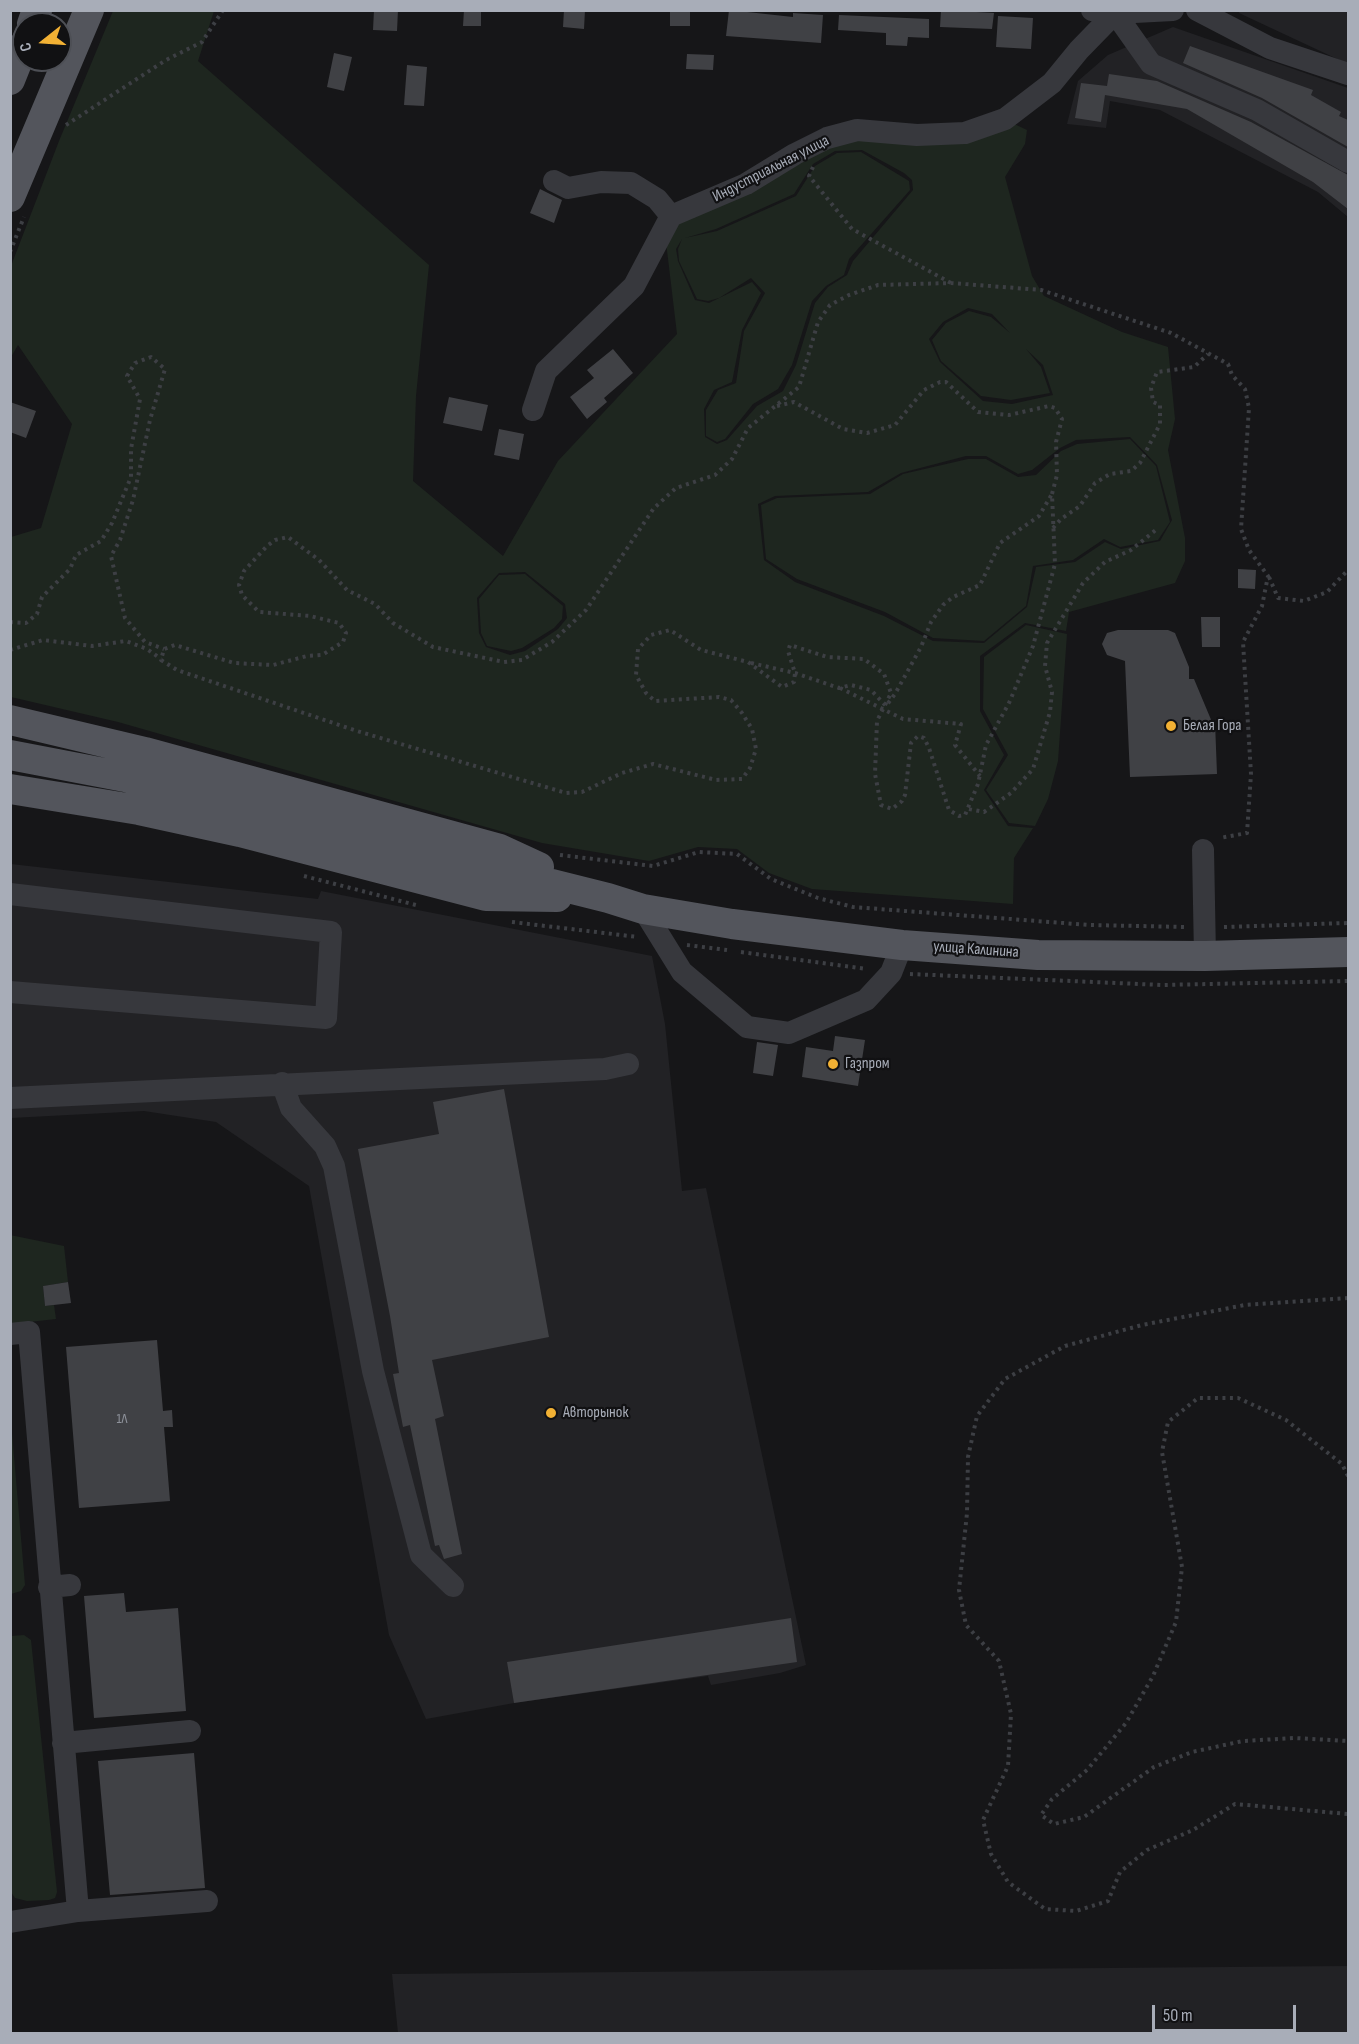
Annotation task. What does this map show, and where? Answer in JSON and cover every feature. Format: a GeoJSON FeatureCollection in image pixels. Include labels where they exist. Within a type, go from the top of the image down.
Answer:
{"type":"FeatureCollection","features":[{"type":"Feature","properties":{"kind":"main road"},"geometry":{"type":"LineString","coordinates":[[10,197],[89,10]]}},
{"type":"Feature","properties":{"kind":"main road"},"geometry":{"type":"LineString","coordinates":[[11,720],[145,752],[500,849],[608,898]]}},
{"type":"Feature","properties":{"kind":"main road"},"geometry":{"type":"LineString","coordinates":[[10,754],[125,777],[608,898]]}},
{"type":"Feature","properties":{"kind":"main road"},"geometry":{"type":"LineString","coordinates":[[10,789],[59,796],[240,832],[486,896],[608,898]]}},
{"type":"Feature","properties":{"kind":"main road"},"geometry":{"type":"LineString","coordinates":[[10,794],[59,796]]}},
{"type":"Feature","properties":{"kind":"main road","name":"улица Калинина"},"geometry":{"type":"LineString","coordinates":[[608,898],[643,909],[732,924],[902,945],[1038,955],[1205,942],[1348,951]]}},
{"type":"Feature","properties":{"kind":"street"},"geometry":{"type":"LineString","coordinates":[[1103,12],[1173,10]]}},
{"type":"Feature","properties":{"kind":"street"},"geometry":{"type":"LineString","coordinates":[[1197,10],[1270,48],[1348,74]]}},
{"type":"Feature","properties":{"kind":"street"},"geometry":{"type":"LineString","coordinates":[[1103,12],[1151,64],[1257,110],[1348,162]]}},
{"type":"Feature","properties":{"kind":"street","name":"Индустриальная улица"},"geometry":{"type":"LineString","coordinates":[[670,216],[746,184],[795,154],[827,138],[857,130],[917,135],[965,133],[1005,119],[1052,83],[1078,50],[1103,12]]}},
{"type":"Feature","properties":{"kind":"street"},"geometry":{"type":"LineString","coordinates":[[533,410],[546,371],[634,286],[670,216],[657,199],[631,183],[600,183],[568,188],[554,181]]}},
{"type":"Feature","properties":{"kind":"street"},"geometry":{"type":"LineString","coordinates":[[1205,942],[1211,844]]}},
{"type":"Feature","properties":{"kind":"street"},"geometry":{"type":"LineString","coordinates":[[10,894],[331,932],[326,1018],[10,992]]}},
{"type":"Feature","properties":{"kind":"street"},"geometry":{"type":"LineString","coordinates":[[643,909],[682,972],[747,1027],[789,1033],[866,1000],[891,973],[902,945]]}},
{"type":"Feature","properties":{"kind":"street"},"geometry":{"type":"LineString","coordinates":[[10,1098],[604,1069],[628,1064]]}},
{"type":"Feature","properties":{"kind":"street"},"geometry":{"type":"LineString","coordinates":[[282,1083],[291,1108],[325,1146],[334,1166],[373,1371],[421,1556],[453,1586]]}},
{"type":"Feature","properties":{"kind":"street"},"geometry":{"type":"LineString","coordinates":[[10,1334],[29,1332],[57,1553],[60,1586],[63,1743],[78,1911]]}},
{"type":"Feature","properties":{"kind":"street"},"geometry":{"type":"LineString","coordinates":[[63,1743],[190,1731]]}},
{"type":"Feature","properties":{"kind":"street"},"geometry":{"type":"LineString","coordinates":[[10,1922],[78,1911],[207,1900]]}},
{"type":"Feature","properties":{"kind":"path"},"geometry":{"type":"LineString","coordinates":[[59,129],[166,60],[202,42],[223,10]]}},
{"type":"Feature","properties":{"kind":"path"},"geometry":{"type":"LineString","coordinates":[[827,138],[808,176],[852,229],[951,283]]}},
{"type":"Feature","properties":{"kind":"path"},"geometry":{"type":"LineString","coordinates":[[10,622],[26,623],[37,614],[42,597],[70,568],[76,555],[101,541],[112,523],[131,477],[131,449],[140,399],[127,376],[135,363],[151,357],[165,369],[150,420],[133,501],[120,540],[111,556],[125,618],[146,642],[164,649],[175,645],[234,663],[273,665],[322,654],[344,642],[346,633],[339,623],[309,616],[259,612],[242,596],[239,585],[244,571],[267,546],[275,540],[288,537],[312,555],[347,590],[375,604],[393,623],[433,647],[504,662],[522,660],[552,642],[586,610],[654,508],[676,488],[715,475],[732,459],[748,428],[799,387],[818,322],[830,305],[849,295],[878,285],[951,283],[1041,290],[1171,333],[1228,364],[1232,375],[1245,389],[1249,408],[1241,529],[1249,550],[1268,576],[1278,598],[1304,601],[1327,592],[1348,570]]}},
{"type":"Feature","properties":{"kind":"path"},"geometry":{"type":"LineString","coordinates":[[1052,528],[1080,506],[1095,483],[1110,474],[1131,471],[1140,462],[1160,424],[1160,405],[1153,402],[1151,388],[1158,372],[1194,367],[1208,354]]}},
{"type":"Feature","properties":{"kind":"path"},"geometry":{"type":"LineString","coordinates":[[748,662],[782,687],[794,682],[795,673],[788,651],[790,645],[826,657],[864,660],[884,674],[891,693],[877,727],[875,774],[881,805],[892,809],[902,801],[905,795],[911,743],[918,736],[924,738],[929,748],[949,810],[959,816],[965,815],[980,776],[986,745],[1009,703],[1033,646],[1055,564],[1052,494],[1057,475],[1056,442],[1062,419],[1055,408],[1049,406],[1009,416],[978,412],[946,382],[940,382],[924,390],[895,425],[867,433],[843,429],[794,402],[777,406]]}},
{"type":"Feature","properties":{"kind":"path"},"geometry":{"type":"LineString","coordinates":[[886,706],[896,694],[921,647],[931,622],[943,605],[953,597],[980,585],[1000,543],[1039,516],[1052,494]]}},
{"type":"Feature","properties":{"kind":"path"},"geometry":{"type":"LineString","coordinates":[[969,809],[984,812],[1011,793],[1033,769],[1050,712],[1052,692],[1045,666],[1047,643],[1083,583],[1105,562],[1131,550],[1157,529]]}},
{"type":"Feature","properties":{"kind":"path"},"geometry":{"type":"LineString","coordinates":[[1211,844],[1247,833],[1251,774],[1243,642],[1262,606],[1268,576]]}},
{"type":"Feature","properties":{"kind":"path"},"geometry":{"type":"LineString","coordinates":[[10,650],[43,640],[92,646],[126,641],[147,649],[177,670],[357,731],[566,793],[582,792],[622,773],[653,764],[716,780],[742,779],[750,768],[756,749],[752,729],[731,700],[719,697],[655,701],[646,693],[636,675],[638,649],[651,635],[670,630],[701,650],[795,673],[839,688],[903,719],[961,724],[955,746],[980,776]]}},
{"type":"Feature","properties":{"kind":"path"},"geometry":{"type":"LineString","coordinates":[[161,660],[164,649]]}},
{"type":"Feature","properties":{"kind":"path"},"geometry":{"type":"LineString","coordinates":[[839,688],[851,685],[871,690],[886,706]]}},
{"type":"Feature","properties":{"kind":"path"},"geometry":{"type":"LineString","coordinates":[[551,854],[653,866],[699,852],[737,854],[771,879],[818,898],[853,907],[1089,925],[1205,942],[1348,923]]}},
{"type":"Feature","properties":{"kind":"path"},"geometry":{"type":"LineString","coordinates":[[1348,1298],[1245,1305],[1142,1325],[1065,1346],[1005,1379],[977,1416],[968,1457],[968,1512],[959,1590],[966,1625],[999,1661],[1011,1714],[1008,1766],[983,1820],[991,1854],[1008,1882],[1046,1909],[1076,1911],[1108,1901],[1120,1872],[1147,1850],[1192,1830],[1235,1804],[1348,1814]]}},
{"type":"Feature","properties":{"kind":"path"},"geometry":{"type":"LineString","coordinates":[[1348,1476],[1342,1464],[1286,1420],[1238,1398],[1198,1398],[1168,1422],[1162,1452],[1182,1567],[1176,1622],[1153,1676],[1126,1723],[1087,1770],[1052,1798],[1041,1815],[1054,1824],[1084,1817],[1154,1767],[1192,1752],[1254,1741],[1295,1738],[1348,1741]]}},
{"type":"Feature","properties":{"kind":"shaded area"},"geometry":{"type":"Polygon","coordinates":[[[1240,10],[1348,11],[1348,64],[1239,13],[1240,10]]]}},
{"type":"Feature","properties":{"kind":"shaded area"},"geometry":{"type":"Polygon","coordinates":[[[113,11],[214,11],[198,61],[429,265],[416,396],[413,481],[503,556],[558,461],[677,334],[666,242],[676,217],[828,140],[1010,122],[1027,130],[1025,144],[1005,177],[1032,276],[1044,296],[1122,332],[1168,347],[1175,419],[1168,450],[1185,538],[1185,561],[1175,583],[1069,612],[1066,631],[1025,623],[980,656],[980,711],[1004,755],[984,790],[1008,826],[1033,828],[1014,858],[1013,904],[812,889],[769,873],[737,849],[698,847],[649,861],[542,843],[118,722],[11,697],[11,537],[41,528],[72,424],[18,345],[11,357],[11,266],[59,141],[113,11]],[[862,150],[835,151],[813,164],[794,194],[716,229],[685,238],[717,231],[796,196],[815,166],[837,153],[861,152],[909,181],[910,190],[849,259],[844,275],[826,286],[812,301],[792,365],[778,389],[753,404],[725,439],[717,442],[706,436],[706,410],[718,390],[736,383],[744,331],[765,293],[751,278],[719,298],[708,301],[697,299],[679,261],[678,249],[682,239],[676,249],[678,261],[695,300],[709,303],[752,282],[761,293],[742,330],[732,382],[714,390],[704,409],[705,437],[717,444],[727,440],[757,406],[783,391],[796,365],[815,303],[828,287],[847,275],[853,261],[913,190],[912,180],[904,173],[862,150]],[[968,308],[943,322],[929,339],[940,362],[983,401],[1012,404],[1053,395],[1043,365],[1026,349],[1041,367],[1050,393],[1011,400],[981,396],[941,361],[932,340],[946,323],[969,311],[991,317],[1010,333],[992,314],[968,308]],[[1130,437],[1076,440],[1060,448],[1032,470],[1018,474],[986,456],[966,456],[901,473],[868,492],[775,496],[758,504],[764,560],[795,582],[884,616],[933,641],[984,643],[1027,607],[1036,567],[1075,562],[1105,542],[1121,549],[1160,541],[1172,520],[1157,465],[1130,437]],[[525,572],[499,573],[477,598],[479,633],[486,647],[510,655],[525,651],[558,629],[567,618],[565,604],[525,572]]]}},
{"type":"Feature","properties":{"kind":"shaded area"},"geometry":{"type":"Polygon","coordinates":[[[1173,27],[1348,88],[1348,217],[1318,192],[1160,110],[1110,101],[1106,128],[1067,124],[1078,81],[1108,55],[1173,27]]]}},
{"type":"Feature","properties":{"kind":"shaded area"},"geometry":{"type":"Polygon","coordinates":[[[1130,439],[1156,466],[1170,522],[1158,540],[1120,547],[1104,539],[1073,560],[1033,566],[1026,606],[984,641],[933,638],[885,612],[797,579],[766,559],[761,505],[777,498],[870,494],[903,474],[968,459],[986,459],[1018,477],[1036,475],[1061,451],[1077,444],[1130,439]]]}},
{"type":"Feature","properties":{"kind":"shaded area"},"geometry":{"type":"Polygon","coordinates":[[[525,574],[563,606],[562,619],[554,628],[522,648],[511,651],[487,646],[481,633],[479,599],[499,575],[525,574]]]}},
{"type":"Feature","properties":{"kind":"shaded area"},"geometry":{"type":"Polygon","coordinates":[[[1026,625],[1067,634],[1058,761],[1048,799],[1035,826],[1009,823],[986,790],[1008,755],[983,709],[984,657],[1026,625]]]}},
{"type":"Feature","properties":{"kind":"shaded area","name":"Авторынок"},"geometry":{"type":"Polygon","coordinates":[[[11,864],[318,899],[321,891],[652,956],[665,1024],[682,1191],[706,1188],[806,1665],[780,1673],[711,1685],[708,1676],[514,1703],[426,1719],[389,1635],[309,1186],[216,1122],[144,1111],[11,1118],[11,864]]]}},
{"type":"Feature","properties":{"kind":"shaded area"},"geometry":{"type":"Polygon","coordinates":[[[10,1235],[64,1246],[68,1282],[43,1286],[45,1306],[54,1305],[56,1319],[11,1324],[10,1235]]]}},
{"type":"Feature","properties":{"kind":"shaded area"},"geometry":{"type":"Polygon","coordinates":[[[11,1421],[25,1585],[21,1591],[11,1594],[11,1421]]]}},
{"type":"Feature","properties":{"kind":"shaded area"},"geometry":{"type":"Polygon","coordinates":[[[24,1635],[31,1640],[57,1892],[55,1898],[49,1900],[27,1901],[15,1898],[11,1892],[11,1636],[24,1635]]]}},
{"type":"Feature","properties":{"kind":"shaded area"},"geometry":{"type":"Polygon","coordinates":[[[1348,1966],[1348,2034],[398,2033],[392,1974],[1348,1966]]]}},
{"type":"Feature","properties":{"kind":"building"},"geometry":{"type":"Polygon","coordinates":[[[374,10],[398,10],[397,31],[373,30],[374,10]]]}},
{"type":"Feature","properties":{"kind":"building"},"geometry":{"type":"Polygon","coordinates":[[[464,10],[481,10],[481,26],[463,26],[464,10]]]}},
{"type":"Feature","properties":{"kind":"building"},"geometry":{"type":"Polygon","coordinates":[[[564,10],[585,10],[584,29],[563,27],[564,10]]]}},
{"type":"Feature","properties":{"kind":"building"},"geometry":{"type":"Polygon","coordinates":[[[670,10],[690,10],[690,26],[670,26],[670,10]]]}},
{"type":"Feature","properties":{"kind":"building"},"geometry":{"type":"Polygon","coordinates":[[[729,10],[793,17],[793,13],[823,15],[821,43],[726,36],[729,10]]]}},
{"type":"Feature","properties":{"kind":"building"},"geometry":{"type":"Polygon","coordinates":[[[941,10],[994,13],[992,29],[940,27],[941,10]]]}},
{"type":"Feature","properties":{"kind":"building"},"geometry":{"type":"Polygon","coordinates":[[[839,15],[929,19],[929,38],[908,37],[907,46],[886,45],[886,33],[838,30],[839,15]]]}},
{"type":"Feature","properties":{"kind":"building"},"geometry":{"type":"Polygon","coordinates":[[[998,16],[1033,18],[1031,49],[996,47],[998,16]]]}},
{"type":"Feature","properties":{"kind":"building"},"geometry":{"type":"Polygon","coordinates":[[[1190,46],[1313,90],[1311,95],[1341,112],[1339,116],[1348,120],[1348,147],[1262,98],[1183,63],[1190,46]]]}},
{"type":"Feature","properties":{"kind":"building"},"geometry":{"type":"Polygon","coordinates":[[[334,53],[352,57],[344,91],[327,87],[334,53]]]}},
{"type":"Feature","properties":{"kind":"building"},"geometry":{"type":"Polygon","coordinates":[[[687,54],[714,55],[713,70],[686,69],[687,54]]]}},
{"type":"Feature","properties":{"kind":"building"},"geometry":{"type":"Polygon","coordinates":[[[407,65],[427,67],[424,106],[404,105],[407,65]]]}},
{"type":"Feature","properties":{"kind":"building"},"geometry":{"type":"Polygon","coordinates":[[[1109,74],[1157,81],[1251,122],[1348,175],[1348,209],[1313,182],[1187,109],[1105,95],[1101,122],[1075,118],[1081,83],[1107,86],[1109,74]]]}},
{"type":"Feature","properties":{"kind":"building"},"geometry":{"type":"Polygon","coordinates":[[[540,189],[562,200],[554,223],[530,213],[540,189]]]}},
{"type":"Feature","properties":{"kind":"building"},"geometry":{"type":"Polygon","coordinates":[[[613,349],[633,373],[604,398],[607,402],[587,419],[570,397],[594,378],[587,370],[613,349]]]}},
{"type":"Feature","properties":{"kind":"building"},"geometry":{"type":"Polygon","coordinates":[[[449,397],[488,405],[482,431],[443,423],[449,397]]]}},
{"type":"Feature","properties":{"kind":"building"},"geometry":{"type":"Polygon","coordinates":[[[10,402],[36,411],[26,438],[10,432],[10,402]]]}},
{"type":"Feature","properties":{"kind":"building"},"geometry":{"type":"Polygon","coordinates":[[[499,429],[524,434],[519,460],[494,455],[499,429]]]}},
{"type":"Feature","properties":{"kind":"building"},"geometry":{"type":"Polygon","coordinates":[[[1238,569],[1256,570],[1255,589],[1238,588],[1238,569]]]}},
{"type":"Feature","properties":{"kind":"building"},"geometry":{"type":"Polygon","coordinates":[[[1201,617],[1220,617],[1220,647],[1202,647],[1201,617]]]}},
{"type":"Feature","properties":{"kind":"building","name":"Белая Гора"},"geometry":{"type":"Polygon","coordinates":[[[1118,630],[1168,630],[1175,633],[1189,667],[1189,679],[1194,679],[1212,722],[1215,722],[1217,774],[1130,777],[1125,661],[1107,655],[1102,644],[1107,633],[1118,630]]]}},
{"type":"Feature","properties":{"kind":"building","name":"Газпром"},"geometry":{"type":"Polygon","coordinates":[[[835,1036],[865,1040],[858,1086],[802,1077],[806,1047],[833,1051],[835,1036]]]}},
{"type":"Feature","properties":{"kind":"building"},"geometry":{"type":"Polygon","coordinates":[[[757,1042],[778,1045],[773,1076],[753,1073],[757,1042]]]}},
{"type":"Feature","properties":{"kind":"building"},"geometry":{"type":"Polygon","coordinates":[[[504,1089],[549,1337],[432,1360],[444,1416],[435,1419],[462,1554],[444,1559],[439,1545],[435,1546],[410,1425],[403,1427],[393,1374],[399,1373],[390,1316],[358,1149],[439,1134],[433,1102],[504,1089]]]}},
{"type":"Feature","properties":{"kind":"building"},"geometry":{"type":"Polygon","coordinates":[[[68,1282],[71,1303],[45,1306],[43,1286],[68,1282]]]}},
{"type":"Feature","properties":{"kind":"building"},"geometry":{"type":"Polygon","coordinates":[[[157,1340],[163,1411],[172,1410],[173,1427],[164,1427],[170,1501],[79,1508],[66,1347],[157,1340]]]}},
{"type":"Feature","properties":{"kind":"building"},"geometry":{"type":"Polygon","coordinates":[[[124,1593],[126,1612],[178,1608],[186,1711],[94,1718],[84,1596],[124,1593]]]}},
{"type":"Feature","properties":{"kind":"building"},"geometry":{"type":"Polygon","coordinates":[[[791,1618],[797,1662],[514,1703],[507,1662],[791,1618]]]}},
{"type":"Feature","properties":{"kind":"building"},"geometry":{"type":"Polygon","coordinates":[[[194,1753],[205,1888],[110,1895],[98,1761],[194,1753]]]}},
{"type":"Feature","properties":{"kind":"place","name":"Белая Гора"},"geometry":{"type":"Point","coordinates":[1171,726]}},
{"type":"Feature","properties":{"kind":"place","name":"Газпром"},"geometry":{"type":"Point","coordinates":[833,1064]}},
{"type":"Feature","properties":{"kind":"place","name":"Авторынок"},"geometry":{"type":"Point","coordinates":[551,1413]}}]}
